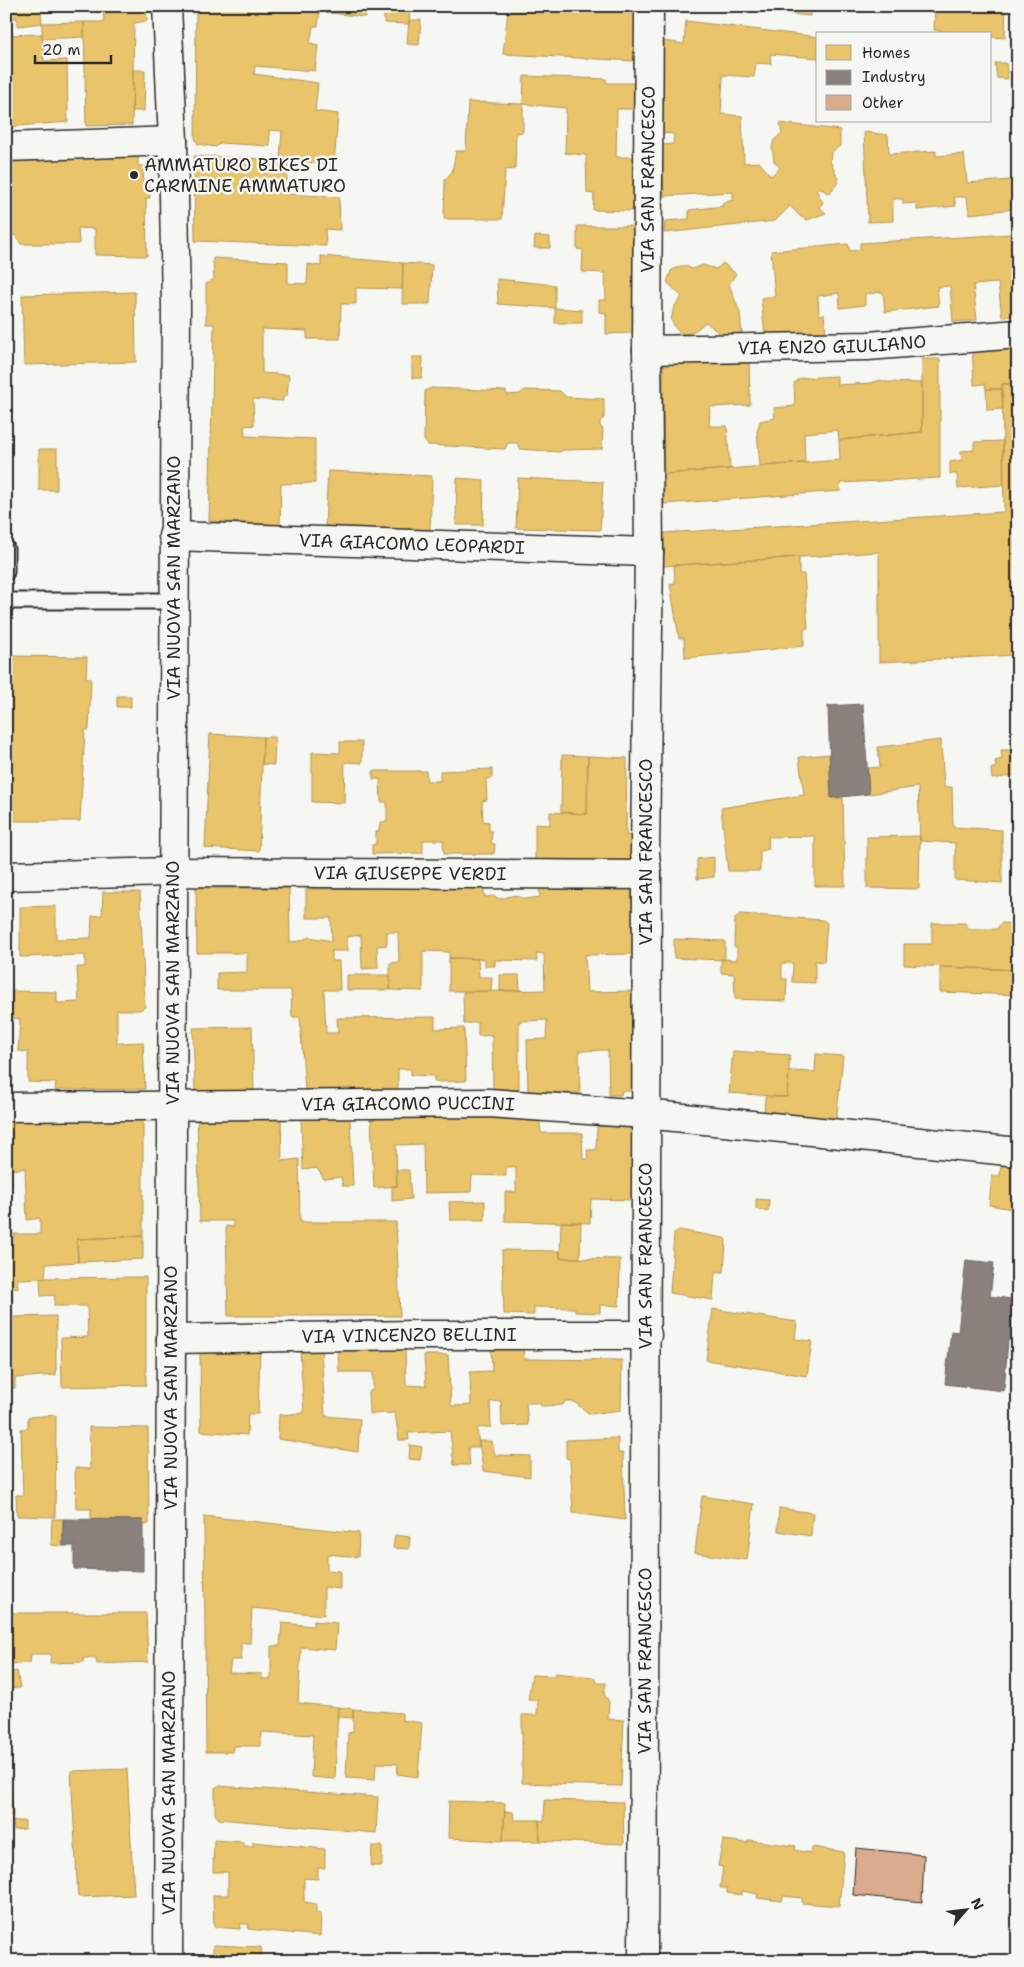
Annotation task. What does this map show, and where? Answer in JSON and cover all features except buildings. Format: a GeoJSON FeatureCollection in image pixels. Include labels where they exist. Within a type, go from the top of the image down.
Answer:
{"type":"FeatureCollection","features":[{"type":"Feature","properties":{"kind":"street","name":"VIA NUOVA SAN MARZANO"},"geometry":{"type":"LineString","coordinates":[[167,6],[174,140],[176,306],[173,536],[168,1961]]}},
{"type":"Feature","properties":{"kind":"street","name":"VIA SAN FRANCESCO"},"geometry":{"type":"LineString","coordinates":[[643,1961],[647,1336],[645,1114],[647,875],[645,853],[649,552],[647,350],[649,6]]}},
{"type":"Feature","properties":{"kind":"street"},"geometry":{"type":"LineString","coordinates":[[6,147],[174,140]]}},
{"type":"Feature","properties":{"kind":"street","name":"VIA ENZO GIULIANO"},"geometry":{"type":"LineString","coordinates":[[647,350],[868,346],[1018,334]]}},
{"type":"Feature","properties":{"kind":"street","name":"VIA GIACOMO LEOPARDI"},"geometry":{"type":"LineString","coordinates":[[173,536],[649,552]]}},
{"type":"Feature","properties":{"kind":"street","name":"VIA GIUSEPPE VERDI"},"geometry":{"type":"LineString","coordinates":[[6,876],[173,872],[647,875]]}},
{"type":"Feature","properties":{"kind":"street","name":"VIA GIACOMO PUCCINI"},"geometry":{"type":"LineString","coordinates":[[6,1107],[489,1104],[645,1114],[1018,1152]]}},
{"type":"Feature","properties":{"kind":"street","name":"VIA VINCENZO BELLINI"},"geometry":{"type":"LineString","coordinates":[[171,1339],[416,1335],[647,1336]]}},
{"type":"Feature","properties":{"kind":"lane"},"geometry":{"type":"LineString","coordinates":[[6,548],[6,572]]}},
{"type":"Feature","properties":{"kind":"lane"},"geometry":{"type":"LineString","coordinates":[[6,601],[173,601]]}},
{"type":"Feature","properties":{"kind":"place","name":"AMMATURO BIKES DI CARMINE AMMATURO"},"geometry":{"type":"Point","coordinates":[134,175]}}]}
